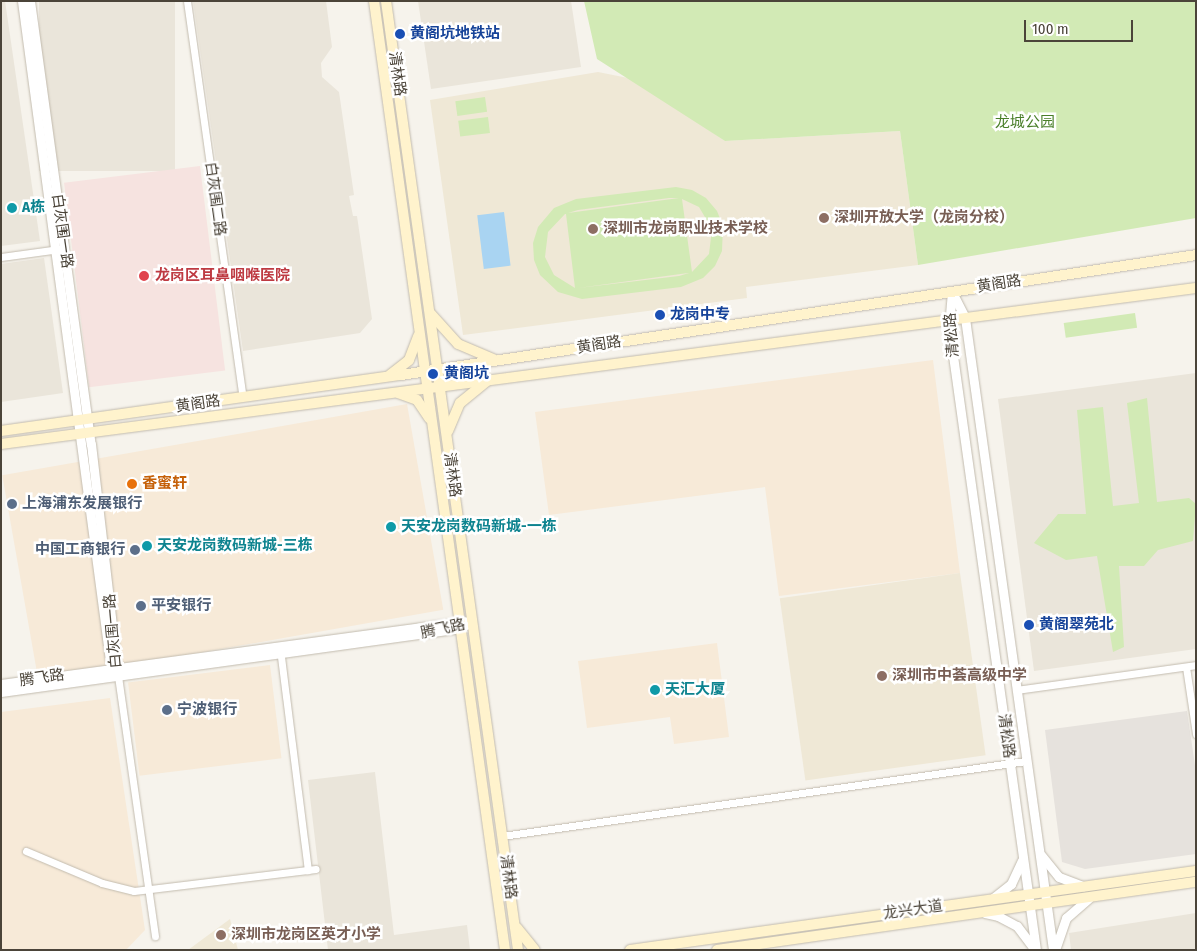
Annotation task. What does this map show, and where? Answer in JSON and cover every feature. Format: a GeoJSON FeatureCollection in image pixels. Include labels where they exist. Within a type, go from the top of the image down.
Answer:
{"type":"FeatureCollection","features":[{"type":"Feature","properties":{"kind":"main road","name":"清林路"},"geometry":{"type":"LineString","coordinates":[[374,1],[505,950]]}},
{"type":"Feature","properties":{"kind":"main road","name":"清林路"},"geometry":{"type":"LineString","coordinates":[[386,1],[518,950]]}},
{"type":"Feature","properties":{"kind":"main road"},"geometry":{"type":"LineString","coordinates":[[408,250],[421,248]]}},
{"type":"Feature","properties":{"kind":"main road","name":"黄阁路"},"geometry":{"type":"LineString","coordinates":[[1,431],[502,360],[1196,255]]}},
{"type":"Feature","properties":{"kind":"main road","name":"黄阁路"},"geometry":{"type":"LineString","coordinates":[[1,444],[440,385],[1196,288]]}},
{"type":"Feature","properties":{"kind":"main road"},"geometry":{"type":"LineString","coordinates":[[429,311],[443,330],[458,344],[477,354],[502,360]]}},
{"type":"Feature","properties":{"kind":"main road"},"geometry":{"type":"LineString","coordinates":[[384,377],[409,360],[419,327]]}},
{"type":"Feature","properties":{"kind":"main road"},"geometry":{"type":"LineString","coordinates":[[447,440],[451,421],[460,404],[476,388],[494,378]]}},
{"type":"Feature","properties":{"kind":"main road"},"geometry":{"type":"LineString","coordinates":[[387,392],[408,395],[417,400],[433,428]]}},
{"type":"Feature","properties":{"kind":"main road","name":"龙兴大道"},"geometry":{"type":"LineString","coordinates":[[630,950],[1196,870]]}},
{"type":"Feature","properties":{"kind":"main road","name":"龙兴大道"},"geometry":{"type":"LineString","coordinates":[[717,950],[1196,882]]}},
{"type":"Feature","properties":{"kind":"main road"},"geometry":{"type":"LineString","coordinates":[[514,921],[519,934],[534,950]]}},
{"type":"Feature","properties":{"kind":"street","name":"白灰围一路"},"geometry":{"type":"LineString","coordinates":[[22,1],[60,249],[116,670]]}},
{"type":"Feature","properties":{"kind":"street","name":"白灰围一路"},"geometry":{"type":"LineString","coordinates":[[30,1],[60,249]]}},
{"type":"Feature","properties":{"kind":"street","name":"白灰围二路"},"geometry":{"type":"LineString","coordinates":[[187,1],[243,397]]}},
{"type":"Feature","properties":{"kind":"street"},"geometry":{"type":"LineString","coordinates":[[1,257],[60,249]]}},
{"type":"Feature","properties":{"kind":"street","name":"清松路"},"geometry":{"type":"LineString","coordinates":[[952,292],[965,318],[1044,892],[1054,950]]}},
{"type":"Feature","properties":{"kind":"street","name":"清松路"},"geometry":{"type":"LineString","coordinates":[[952,292],[948,320],[1035,950]]}},
{"type":"Feature","properties":{"kind":"street","name":"腾飞路"},"geometry":{"type":"LineString","coordinates":[[1,684],[280,649],[472,622]]}},
{"type":"Feature","properties":{"kind":"street"},"geometry":{"type":"LineString","coordinates":[[280,649],[308,870]]}},
{"type":"Feature","properties":{"kind":"street"},"geometry":{"type":"LineString","coordinates":[[1016,690],[1196,665]]}},
{"type":"Feature","properties":{"kind":"street"},"geometry":{"type":"LineString","coordinates":[[1186,667],[1196,734]]}},
{"type":"Feature","properties":{"kind":"street"},"geometry":{"type":"LineString","coordinates":[[116,670],[155,936]]}},
{"type":"Feature","properties":{"kind":"street","name":"腾飞路"},"geometry":{"type":"LineString","coordinates":[[1,692],[116,670]]}},
{"type":"Feature","properties":{"kind":"street"},"geometry":{"type":"LineString","coordinates":[[502,836],[1026,760]]}},
{"type":"Feature","properties":{"kind":"street"},"geometry":{"type":"LineString","coordinates":[[1039,850],[1059,877],[1085,886]]}},
{"type":"Feature","properties":{"kind":"street"},"geometry":{"type":"LineString","coordinates":[[26,851],[117,888],[148,889],[316,869]]}},
{"type":"Feature","properties":{"kind":"street"},"geometry":{"type":"LineString","coordinates":[[989,899],[1011,884],[1023,857]]}},
{"type":"Feature","properties":{"kind":"street"},"geometry":{"type":"LineString","coordinates":[[1054,950],[1066,918],[1092,897]]}},
{"type":"Feature","properties":{"kind":"street"},"geometry":{"type":"LineString","coordinates":[[979,913],[998,916],[1017,926],[1035,950]]}},
{"type":"Feature","properties":{"kind":"shaded area"},"geometry":{"type":"Polygon","coordinates":[[[1,1],[5,1],[40,241],[1,246],[1,1]]]}},
{"type":"Feature","properties":{"kind":"shaded area"},"geometry":{"type":"Polygon","coordinates":[[[39,1],[175,1],[175,171],[39,171],[39,1]]]}},
{"type":"Feature","properties":{"kind":"shaded area"},"geometry":{"type":"Polygon","coordinates":[[[193,1],[326,1],[332,47],[321,63],[322,77],[339,92],[354,195],[349,196],[353,216],[357,216],[372,319],[360,333],[243,351],[193,1]]]}},
{"type":"Feature","properties":{"kind":"shaded area"},"geometry":{"type":"Polygon","coordinates":[[[418,1],[571,1],[581,67],[431,89],[418,1]]]}},
{"type":"Feature","properties":{"kind":"shaded area","name":"深圳市龙岗职业技术学校"},"geometry":{"type":"Polygon","coordinates":[[[598,72],[633,79],[725,141],[900,131],[918,265],[746,287],[747,298],[463,335],[430,100],[598,72]]]}},
{"type":"Feature","properties":{"kind":"shaded area","name":"龙岗区耳鼻咽喉医院"},"geometry":{"type":"Polygon","coordinates":[[[200,166],[225,370],[89,387],[64,183],[200,166]]]}},
{"type":"Feature","properties":{"kind":"shaded area"},"geometry":{"type":"Polygon","coordinates":[[[44,258],[63,393],[1,402],[1,264],[44,258]]]}},
{"type":"Feature","properties":{"kind":"shaded area"},"geometry":{"type":"Polygon","coordinates":[[[933,360],[960,573],[779,596],[765,487],[549,515],[535,412],[933,360]]]}},
{"type":"Feature","properties":{"kind":"shaded area"},"geometry":{"type":"Polygon","coordinates":[[[1196,373],[1196,649],[1034,671],[998,399],[1196,373]]]}},
{"type":"Feature","properties":{"kind":"shaded area"},"geometry":{"type":"Polygon","coordinates":[[[407,404],[443,610],[39,681],[2,475],[407,404]]]}},
{"type":"Feature","properties":{"kind":"shaded area","name":"深圳市中荟高级中学"},"geometry":{"type":"Polygon","coordinates":[[[960,573],[986,755],[805,781],[780,598],[960,573]]]}},
{"type":"Feature","properties":{"kind":"shaded area","name":"天汇大厦"},"geometry":{"type":"Polygon","coordinates":[[[717,643],[729,737],[674,744],[670,717],[587,728],[578,661],[717,643]]]}},
{"type":"Feature","properties":{"kind":"shaded area"},"geometry":{"type":"Polygon","coordinates":[[[270,665],[281,758],[140,776],[128,682],[270,665]]]}},
{"type":"Feature","properties":{"kind":"shaded area"},"geometry":{"type":"Polygon","coordinates":[[[110,698],[145,930],[126,950],[1,950],[1,712],[110,698]]]}},
{"type":"Feature","properties":{"kind":"shaded area"},"geometry":{"type":"Polygon","coordinates":[[[1187,711],[1196,772],[1196,854],[1085,869],[1062,862],[1045,730],[1187,711]]]}},
{"type":"Feature","properties":{"kind":"shaded area"},"geometry":{"type":"Polygon","coordinates":[[[375,772],[394,935],[467,925],[470,950],[328,950],[308,780],[375,772]]]}},
{"type":"Feature","properties":{"kind":"shaded area"},"geometry":{"type":"Polygon","coordinates":[[[1196,913],[1196,950],[1071,950],[1069,933],[1196,913]]]}},
{"type":"Feature","properties":{"kind":"shaded area","name":"深圳市龙岗区英才小学"},"geometry":{"type":"Polygon","coordinates":[[[230,919],[238,950],[188,950],[230,919]]]}},
{"type":"Feature","properties":{"kind":"green space","name":"龙城公园"},"geometry":{"type":"Polygon","coordinates":[[[584,1],[1196,1],[1196,218],[918,265],[900,131],[725,141],[597,59],[584,1]]]}},
{"type":"Feature","properties":{"kind":"green space"},"geometry":{"type":"Polygon","coordinates":[[[485,97],[487,112],[457,116],[455,101],[485,97]]]}},
{"type":"Feature","properties":{"kind":"green space"},"geometry":{"type":"Polygon","coordinates":[[[488,117],[490,133],[460,137],[458,121],[488,117]]]}},
{"type":"Feature","properties":{"kind":"green space"},"geometry":{"type":"Polygon","coordinates":[[[676,187],[692,190],[706,198],[717,211],[723,226],[722,251],[715,266],[703,278],[681,287],[582,299],[558,292],[540,275],[534,260],[533,243],[538,227],[554,208],[576,199],[676,187]],[[669,198],[568,213],[679,198],[669,198]],[[682,199],[692,272],[709,254],[712,229],[699,207],[682,199]],[[566,214],[548,232],[545,257],[554,275],[575,288],[566,214]],[[689,273],[578,288],[679,276],[689,273]]]}},
{"type":"Feature","properties":{"kind":"green space"},"geometry":{"type":"Polygon","coordinates":[[[1135,313],[1137,328],[1066,338],[1064,323],[1135,313]]]}},
{"type":"Feature","properties":{"kind":"green space"},"geometry":{"type":"Polygon","coordinates":[[[1147,398],[1157,502],[1189,498],[1196,504],[1193,541],[1158,550],[1144,566],[1119,566],[1124,647],[1113,652],[1097,556],[1066,560],[1034,543],[1058,514],[1086,514],[1077,410],[1103,407],[1113,506],[1139,503],[1127,403],[1147,398]]]}},
{"type":"Feature","properties":{"kind":"water"},"geometry":{"type":"Polygon","coordinates":[[[504,212],[511,266],[484,269],[477,215],[504,212]]]}},
{"type":"Feature","properties":{"kind":"place","name":"黄阁坑地铁站"},"geometry":{"type":"Point","coordinates":[400,34]}},
{"type":"Feature","properties":{"kind":"place","name":"A栋"},"geometry":{"type":"Point","coordinates":[12,208]}},
{"type":"Feature","properties":{"kind":"place","name":"深圳开放大学（龙岗分校）"},"geometry":{"type":"Point","coordinates":[824,218]}},
{"type":"Feature","properties":{"kind":"place","name":"深圳市龙岗职业技术学校"},"geometry":{"type":"Point","coordinates":[593,229]}},
{"type":"Feature","properties":{"kind":"place","name":"龙岗区耳鼻咽喉医院"},"geometry":{"type":"Point","coordinates":[144,276]}},
{"type":"Feature","properties":{"kind":"place","name":"龙岗中专"},"geometry":{"type":"Point","coordinates":[660,315]}},
{"type":"Feature","properties":{"kind":"place","name":"黄阁坑"},"geometry":{"type":"Point","coordinates":[433,374]}},
{"type":"Feature","properties":{"kind":"place","name":"香蜜轩"},"geometry":{"type":"Point","coordinates":[132,484]}},
{"type":"Feature","properties":{"kind":"place","name":"上海浦东发展银行"},"geometry":{"type":"Point","coordinates":[12,504]}},
{"type":"Feature","properties":{"kind":"place","name":"天安龙岗数码新城-一栋"},"geometry":{"type":"Point","coordinates":[391,527]}},
{"type":"Feature","properties":{"kind":"place","name":"天安龙岗数码新城-三栋"},"geometry":{"type":"Point","coordinates":[147,546]}},
{"type":"Feature","properties":{"kind":"place","name":"中国工商银行"},"geometry":{"type":"Point","coordinates":[135,550]}},
{"type":"Feature","properties":{"kind":"place","name":"平安银行"},"geometry":{"type":"Point","coordinates":[141,606]}},
{"type":"Feature","properties":{"kind":"place","name":"黄阁翠苑北"},"geometry":{"type":"Point","coordinates":[1029,625]}},
{"type":"Feature","properties":{"kind":"place","name":"深圳市中荟高级中学"},"geometry":{"type":"Point","coordinates":[882,676]}},
{"type":"Feature","properties":{"kind":"place","name":"天汇大厦"},"geometry":{"type":"Point","coordinates":[655,690]}},
{"type":"Feature","properties":{"kind":"place","name":"宁波银行"},"geometry":{"type":"Point","coordinates":[167,710]}},
{"type":"Feature","properties":{"kind":"place","name":"深圳市龙岗区英才小学"},"geometry":{"type":"Point","coordinates":[221,935]}}]}
